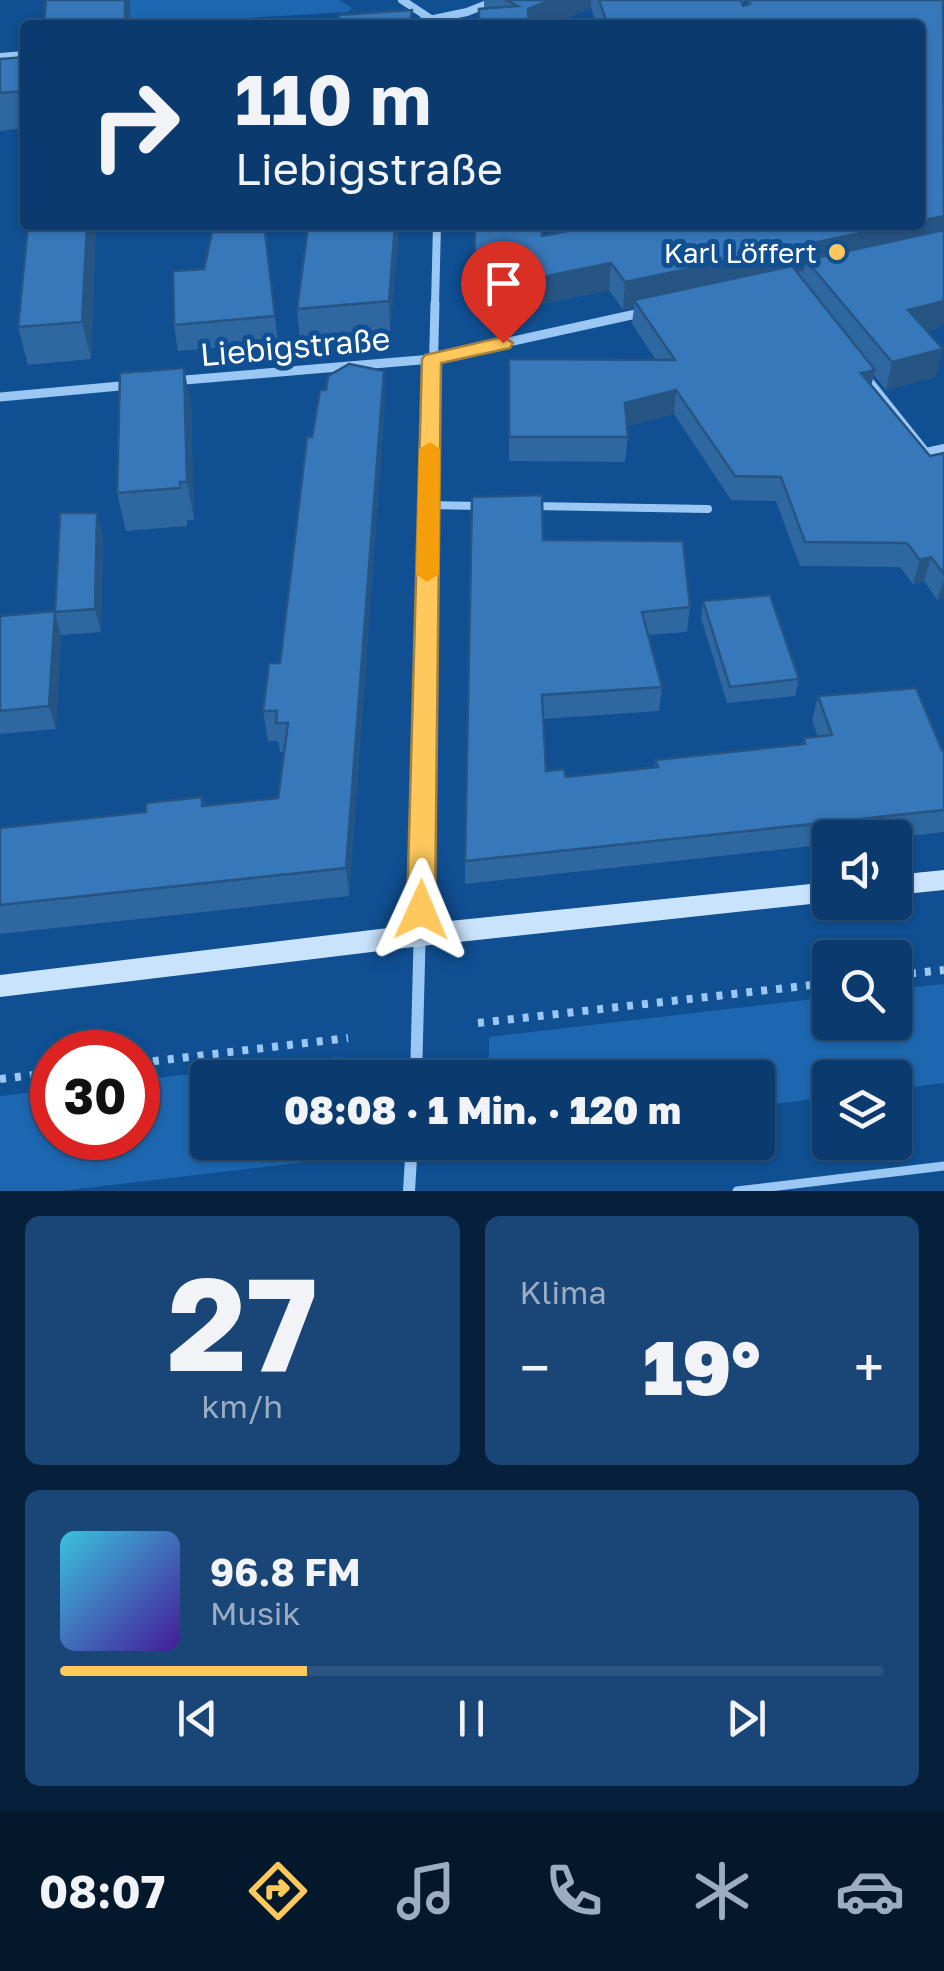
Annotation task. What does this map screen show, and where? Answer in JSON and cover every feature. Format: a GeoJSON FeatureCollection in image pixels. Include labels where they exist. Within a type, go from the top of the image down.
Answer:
{"type":"FeatureCollection","features":[{"type":"Feature","properties":{"kind":"street"},"geometry":{"type":"LineString","coordinates":[[402,0],[432,20]]}},
{"type":"Feature","properties":{"kind":"street"},"geometry":{"type":"LineString","coordinates":[[441,20],[498,0]]}},
{"type":"Feature","properties":{"kind":"street"},"geometry":{"type":"LineString","coordinates":[[417,1060],[437,230]]}},
{"type":"Feature","properties":{"kind":"street","name":"Liebigstraße"},"geometry":{"type":"LineString","coordinates":[[157,383],[432,359],[657,310]]}},
{"type":"Feature","properties":{"kind":"street"},"geometry":{"type":"LineString","coordinates":[[0,396],[137,384]]}},
{"type":"Feature","properties":{"kind":"street"},"geometry":{"type":"LineString","coordinates":[[912,883],[944,880]]}},
{"type":"Feature","properties":{"kind":"street"},"geometry":{"type":"LineString","coordinates":[[0,986],[421,935],[812,894]]}},
{"type":"Feature","properties":{"kind":"street"},"geometry":{"type":"LineString","coordinates":[[410,1191],[411,1160]]}},
{"type":"Feature","properties":{"kind":"lane"},"geometry":{"type":"LineString","coordinates":[[864,374],[926,452],[944,448]]}},
{"type":"Feature","properties":{"kind":"lane"},"geometry":{"type":"LineString","coordinates":[[428,505],[488,506]]}},
{"type":"Feature","properties":{"kind":"lane"},"geometry":{"type":"LineString","coordinates":[[528,506],[708,509]]}},
{"type":"Feature","properties":{"kind":"lane"},"geometry":{"type":"LineString","coordinates":[[736,1191],[944,1166]]}},
{"type":"Feature","properties":{"kind":"path"},"geometry":{"type":"LineString","coordinates":[[912,973],[944,970]]}},
{"type":"Feature","properties":{"kind":"path"},"geometry":{"type":"LineString","coordinates":[[478,1023],[812,985]]}},
{"type":"Feature","properties":{"kind":"path"},"geometry":{"type":"LineString","coordinates":[[160,1060],[348,1038]]}},
{"type":"Feature","properties":{"kind":"path"},"geometry":{"type":"LineString","coordinates":[[0,1079],[30,1076]]}},
{"type":"Feature","properties":{"kind":"shaded area"},"geometry":{"type":"Polygon","coordinates":[[[130,0],[339,0],[352,8],[348,12],[214,20],[130,20],[130,0]]]}},
{"type":"Feature","properties":{"kind":"shaded area"},"geometry":{"type":"Polygon","coordinates":[[[944,984],[944,1083],[912,1087],[912,1060],[812,1060],[812,1099],[775,1104],[775,1060],[489,1060],[489,1037],[812,999],[812,1040],[912,1040],[912,987],[944,984]]]}},
{"type":"Feature","properties":{"kind":"shaded area"},"geometry":{"type":"Polygon","coordinates":[[[190,1074],[190,1160],[324,1160],[60,1191],[0,1191],[0,1096],[30,1093],[30,1160],[160,1160],[160,1077],[190,1074]]]}},
{"type":"Feature","properties":{"kind":"building"},"geometry":{"type":"Polygon","coordinates":[[[46,0],[125,0],[125,20],[44,20],[46,0]]]}},
{"type":"Feature","properties":{"kind":"building"},"geometry":{"type":"Polygon","coordinates":[[[506,0],[551,0],[528,9],[529,20],[479,20],[479,9],[518,6],[506,0]]]}},
{"type":"Feature","properties":{"kind":"building"},"geometry":{"type":"Polygon","coordinates":[[[599,0],[741,0],[743,6],[750,4],[750,0],[943,0],[944,216],[925,220],[925,20],[606,20],[599,0]]]}},
{"type":"Feature","properties":{"kind":"building"},"geometry":{"type":"Polygon","coordinates":[[[412,10],[411,20],[338,20],[339,15],[412,10]]]}},
{"type":"Feature","properties":{"kind":"building"},"geometry":{"type":"Polygon","coordinates":[[[20,57],[20,91],[0,93],[0,59],[20,57]]]}},
{"type":"Feature","properties":{"kind":"building"},"geometry":{"type":"Polygon","coordinates":[[[28,230],[87,230],[82,322],[18,327],[28,230]]]}},
{"type":"Feature","properties":{"kind":"building"},"geometry":{"type":"Polygon","coordinates":[[[308,230],[395,230],[389,301],[297,309],[308,230]]]}},
{"type":"Feature","properties":{"kind":"building"},"geometry":{"type":"Polygon","coordinates":[[[475,230],[542,230],[542,236],[572,230],[875,230],[625,282],[611,263],[474,291],[475,230]]]}},
{"type":"Feature","properties":{"kind":"building"},"geometry":{"type":"Polygon","coordinates":[[[944,230],[944,301],[908,310],[943,349],[892,362],[806,260],[944,230]]]}},
{"type":"Feature","properties":{"kind":"building"},"geometry":{"type":"Polygon","coordinates":[[[212,232],[265,232],[275,316],[174,325],[173,271],[204,269],[212,232]]]}},
{"type":"Feature","properties":{"kind":"building"},"geometry":{"type":"Polygon","coordinates":[[[792,266],[875,370],[861,373],[930,456],[944,453],[944,574],[931,557],[920,560],[907,543],[805,542],[781,477],[735,476],[676,390],[625,403],[628,437],[509,437],[509,359],[675,360],[634,300],[792,266]]]}},
{"type":"Feature","properties":{"kind":"building"},"geometry":{"type":"Polygon","coordinates":[[[349,364],[384,371],[346,868],[0,905],[0,828],[146,812],[146,803],[202,797],[202,806],[278,798],[288,723],[276,723],[277,711],[263,711],[269,663],[280,663],[307,437],[312,437],[320,390],[326,390],[328,376],[349,364]]]}},
{"type":"Feature","properties":{"kind":"building"},"geometry":{"type":"Polygon","coordinates":[[[184,368],[187,482],[180,482],[180,488],[117,493],[120,373],[184,368]]]}},
{"type":"Feature","properties":{"kind":"building"},"geometry":{"type":"Polygon","coordinates":[[[542,495],[543,540],[683,541],[690,607],[642,612],[662,687],[542,695],[546,771],[564,769],[566,777],[658,767],[655,760],[805,744],[804,738],[832,735],[818,696],[916,688],[944,750],[944,810],[812,820],[812,824],[465,861],[472,497],[542,495]]]}},
{"type":"Feature","properties":{"kind":"building"},"geometry":{"type":"Polygon","coordinates":[[[60,513],[97,513],[95,609],[55,612],[49,706],[0,711],[0,616],[55,611],[60,513]]]}},
{"type":"Feature","properties":{"kind":"building"},"geometry":{"type":"Polygon","coordinates":[[[770,595],[799,679],[730,687],[703,601],[770,595]]]}},
{"type":"Feature","properties":{"kind":"slow traffic"},"geometry":{"type":"LineString","coordinates":[[427,574],[430,449]]}},
{"type":"Feature","properties":{"kind":"place","name":"Karl Löffert"},"geometry":{"type":"Point","coordinates":[837,252]}},
{"type":"Feature","properties":{"kind":"route"},"geometry":{"type":"LineString","coordinates":[[421,910],[432,359],[503,343]]}}]}
